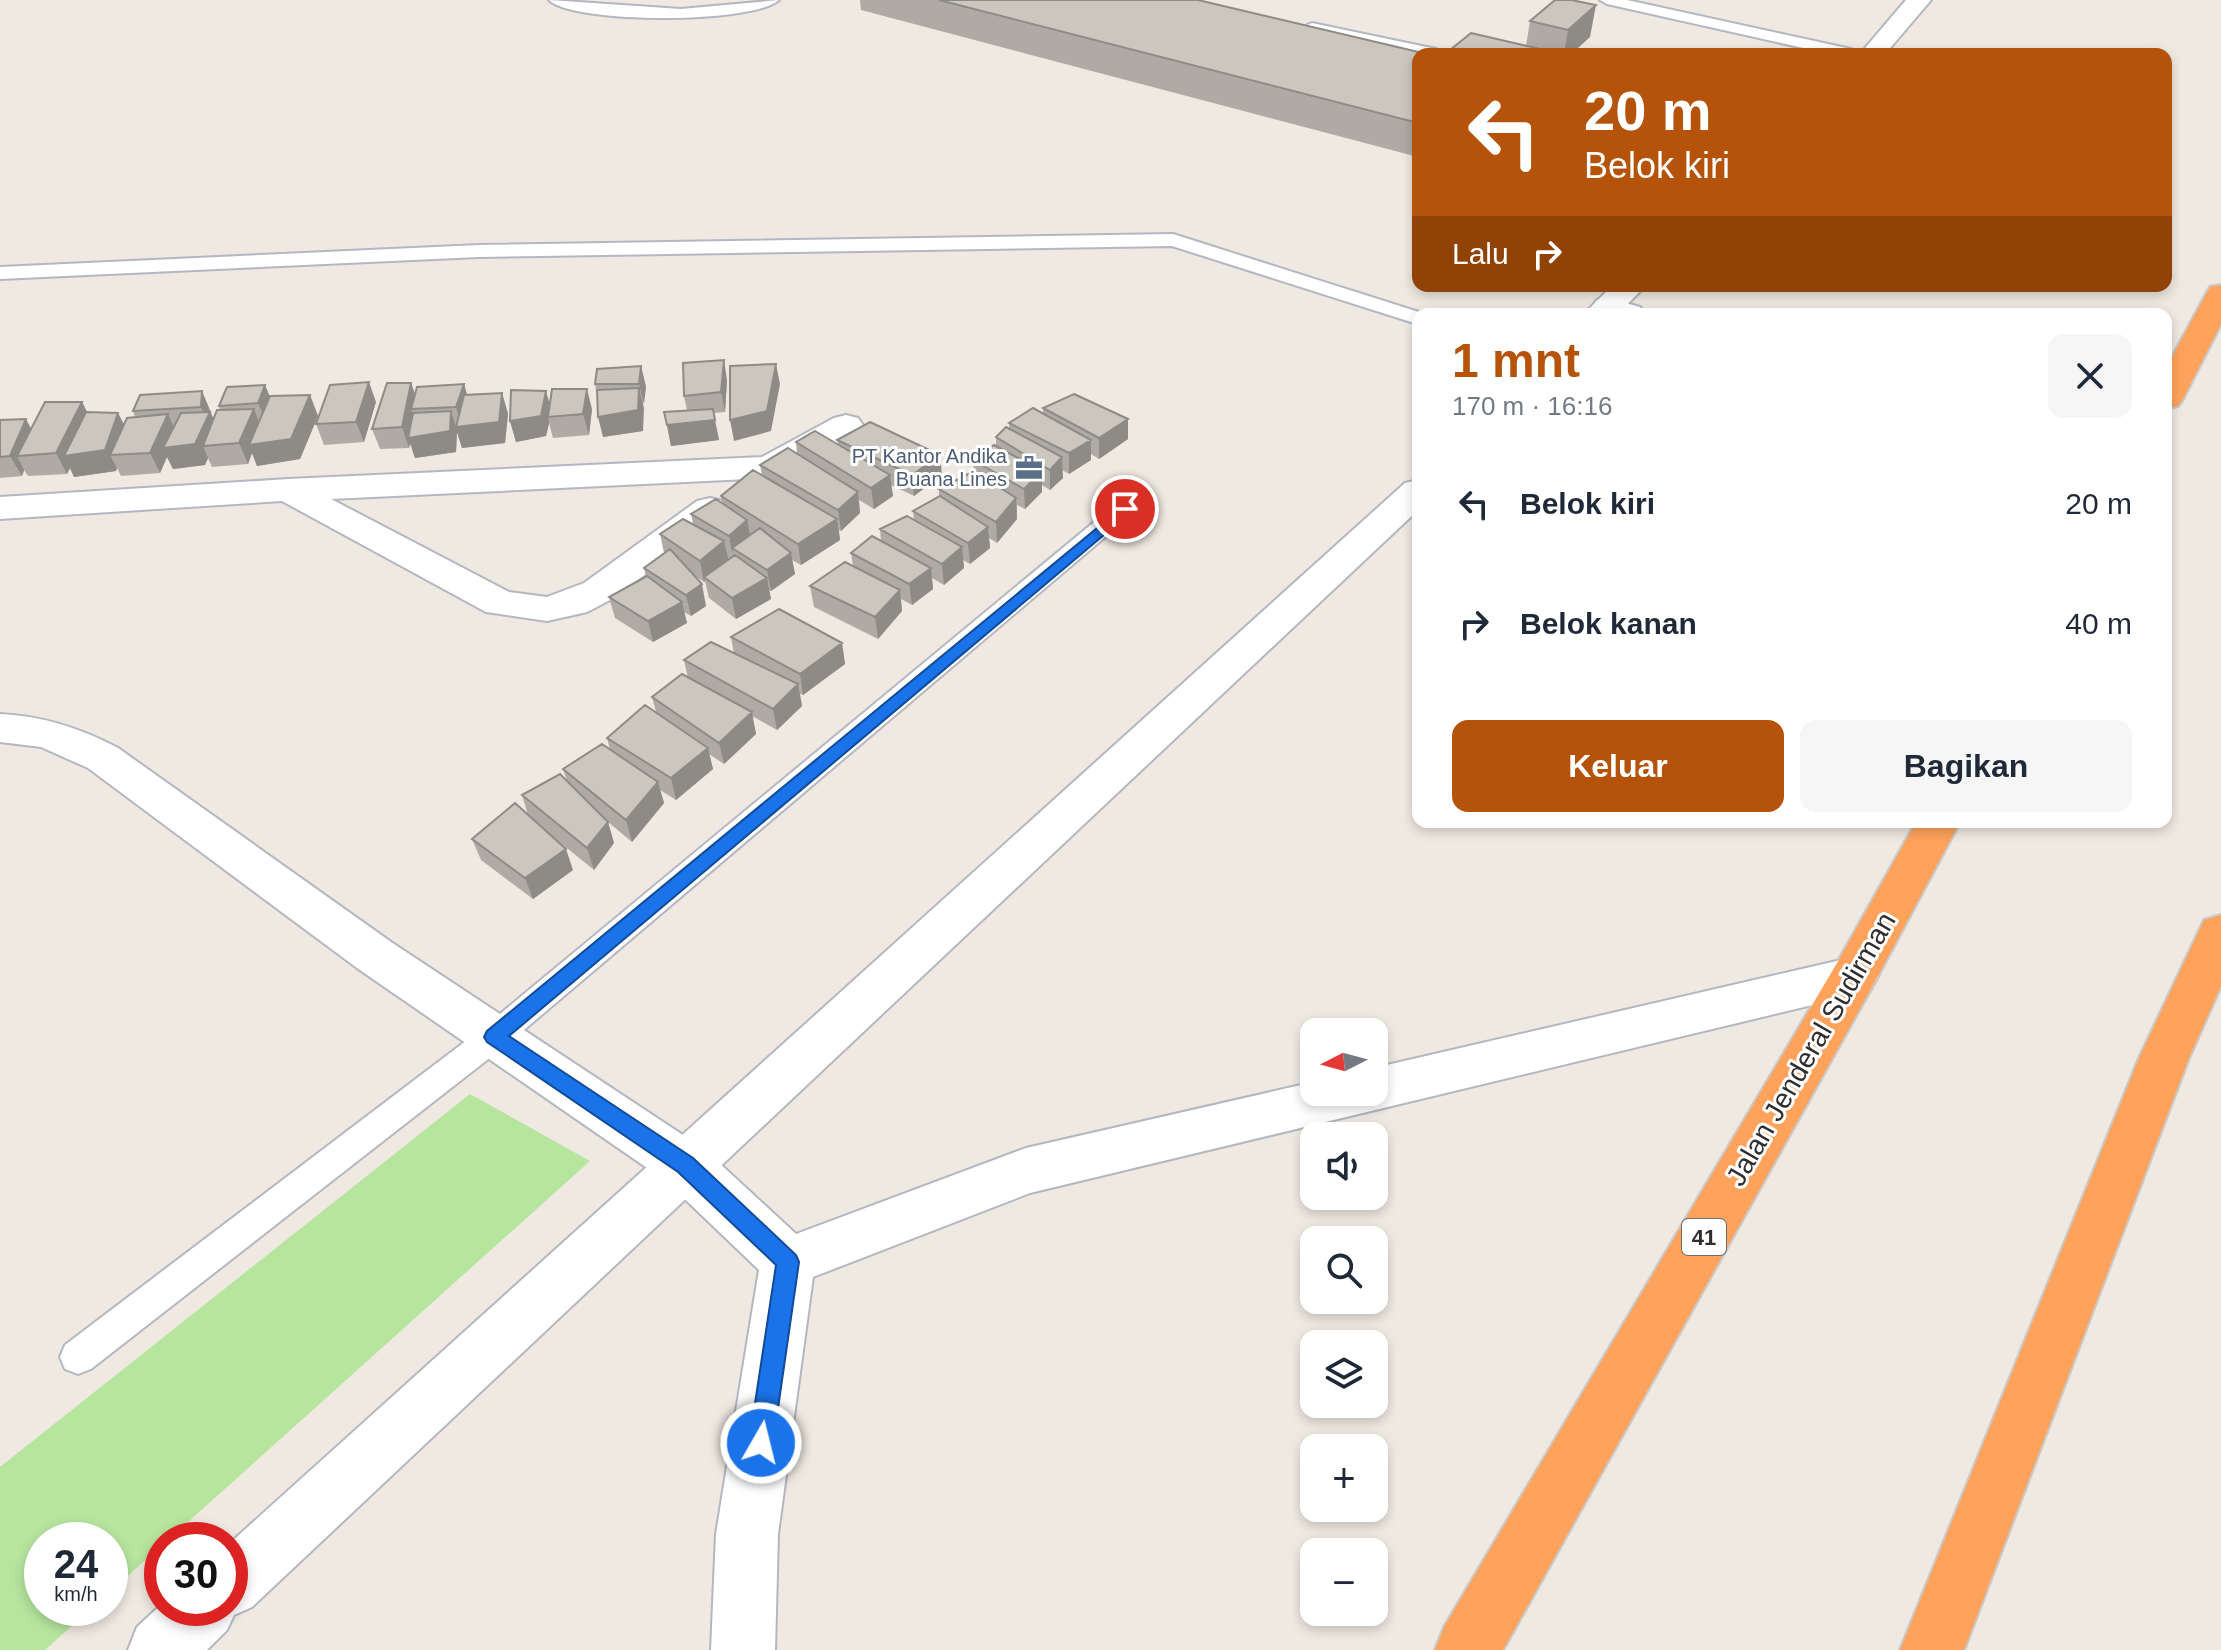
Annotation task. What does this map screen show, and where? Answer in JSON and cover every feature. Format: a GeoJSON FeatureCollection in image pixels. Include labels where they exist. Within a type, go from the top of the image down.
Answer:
{"type":"FeatureCollection","features":[{"type":"Feature","properties":{"kind":"highway"},"geometry":{"type":"LineString","coordinates":[[2172,388],[2221,294]]}},
{"type":"Feature","properties":{"kind":"highway","name":"Jalan Jenderal Sudirman"},"geometry":{"type":"LineString","coordinates":[[1467,1650],[1854,976],[1935,828]]}},
{"type":"Feature","properties":{"kind":"highway"},"geometry":{"type":"LineString","coordinates":[[1932,1650],[2164,1058],[2221,933]]}},
{"type":"Feature","properties":{"kind":"street"},"geometry":{"type":"LineString","coordinates":[[1877,48],[1919,0]]}},
{"type":"Feature","properties":{"kind":"street"},"geometry":{"type":"LineString","coordinates":[[288,490],[500,603],[547,609],[573,603],[598,591],[769,467],[846,425]]}},
{"type":"Feature","properties":{"kind":"street"},"geometry":{"type":"LineString","coordinates":[[0,508],[288,490],[769,467]]}},
{"type":"Feature","properties":{"kind":"street"},"geometry":{"type":"LineString","coordinates":[[248,1568],[1412,497]]}},
{"type":"Feature","properties":{"kind":"street"},"geometry":{"type":"LineString","coordinates":[[0,728],[60,735],[103,758],[374,955],[685,1165],[788,1262]]}},
{"type":"Feature","properties":{"kind":"street"},"geometry":{"type":"LineString","coordinates":[[1388,1086],[1854,976]]}},
{"type":"Feature","properties":{"kind":"street"},"geometry":{"type":"LineString","coordinates":[[788,1262],[1026,1171],[1301,1106]]}},
{"type":"Feature","properties":{"kind":"street"},"geometry":{"type":"LineString","coordinates":[[743,1650],[747,1534],[788,1262]]}},
{"type":"Feature","properties":{"kind":"street"},"geometry":{"type":"LineString","coordinates":[[160,1650],[186,1626]]}},
{"type":"Feature","properties":{"kind":"lane"},"geometry":{"type":"LineString","coordinates":[[556,0],[569,7],[583,9],[716,12],[752,9],[772,0]]}},
{"type":"Feature","properties":{"kind":"lane"},"geometry":{"type":"LineString","coordinates":[[1607,0],[1824,48]]}},
{"type":"Feature","properties":{"kind":"lane"},"geometry":{"type":"LineString","coordinates":[[1301,25],[1412,49]]}},
{"type":"Feature","properties":{"kind":"lane"},"geometry":{"type":"LineString","coordinates":[[0,273],[479,251],[1173,240],[1412,316]]}},
{"type":"Feature","properties":{"kind":"lane"},"geometry":{"type":"LineString","coordinates":[[78,1357],[494,1037],[1142,494]]}},
{"type":"Feature","properties":{"kind":"green space"},"geometry":{"type":"Polygon","coordinates":[[[470,1094],[590,1161],[188,1522],[144,1522],[144,1561],[128,1576],[128,1522],[24,1522],[24,1626],[72,1626],[45,1650],[0,1650],[0,1467],[470,1094]]]}},
{"type":"Feature","properties":{"kind":"building"},"geometry":{"type":"Polygon","coordinates":[[[939,0],[1198,0],[1412,50],[1412,121],[939,0]]]}},
{"type":"Feature","properties":{"kind":"building"},"geometry":{"type":"Polygon","coordinates":[[[1555,0],[1596,5],[1568,30],[1530,21],[1555,0]]]}},
{"type":"Feature","properties":{"kind":"building"},"geometry":{"type":"Polygon","coordinates":[[[1471,33],[1536,48],[1452,48],[1471,33]]]}},
{"type":"Feature","properties":{"kind":"building"},"geometry":{"type":"Polygon","coordinates":[[[724,360],[721,392],[684,396],[683,363],[724,360]]]}},
{"type":"Feature","properties":{"kind":"building"},"geometry":{"type":"Polygon","coordinates":[[[776,364],[767,411],[730,420],[730,366],[776,364]]]}},
{"type":"Feature","properties":{"kind":"building"},"geometry":{"type":"Polygon","coordinates":[[[641,366],[639,384],[595,384],[597,369],[641,366]]]}},
{"type":"Feature","properties":{"kind":"building"},"geometry":{"type":"Polygon","coordinates":[[[369,382],[356,422],[316,424],[330,385],[369,382]]]}},
{"type":"Feature","properties":{"kind":"building"},"geometry":{"type":"Polygon","coordinates":[[[387,383],[411,383],[402,427],[372,429],[387,383]]]}},
{"type":"Feature","properties":{"kind":"building"},"geometry":{"type":"Polygon","coordinates":[[[464,384],[456,407],[411,409],[417,387],[464,384]]]}},
{"type":"Feature","properties":{"kind":"building"},"geometry":{"type":"Polygon","coordinates":[[[265,385],[258,403],[219,406],[227,387],[265,385]]]}},
{"type":"Feature","properties":{"kind":"building"},"geometry":{"type":"Polygon","coordinates":[[[639,388],[638,410],[598,417],[597,390],[639,388]]]}},
{"type":"Feature","properties":{"kind":"building"},"geometry":{"type":"Polygon","coordinates":[[[552,389],[587,389],[583,414],[548,417],[552,389]]]}},
{"type":"Feature","properties":{"kind":"building"},"geometry":{"type":"Polygon","coordinates":[[[511,390],[546,391],[541,416],[510,421],[511,390]]]}},
{"type":"Feature","properties":{"kind":"building"},"geometry":{"type":"Polygon","coordinates":[[[202,391],[201,407],[133,411],[140,395],[202,391]]]}},
{"type":"Feature","properties":{"kind":"building"},"geometry":{"type":"Polygon","coordinates":[[[502,393],[499,422],[456,427],[464,395],[502,393]]]}},
{"type":"Feature","properties":{"kind":"building"},"geometry":{"type":"Polygon","coordinates":[[[1074,394],[1128,419],[1099,438],[1043,408],[1074,394]]]}},
{"type":"Feature","properties":{"kind":"building"},"geometry":{"type":"Polygon","coordinates":[[[310,395],[291,439],[249,445],[270,396],[310,395]]]}},
{"type":"Feature","properties":{"kind":"building"},"geometry":{"type":"Polygon","coordinates":[[[45,402],[82,402],[56,453],[17,456],[45,402]]]}},
{"type":"Feature","properties":{"kind":"building"},"geometry":{"type":"Polygon","coordinates":[[[1033,408],[1091,440],[1069,453],[1009,423],[1033,408]]]}},
{"type":"Feature","properties":{"kind":"building"},"geometry":{"type":"Polygon","coordinates":[[[254,409],[239,443],[203,446],[217,410],[254,409]]]}},
{"type":"Feature","properties":{"kind":"building"},"geometry":{"type":"Polygon","coordinates":[[[713,409],[715,420],[667,425],[664,412],[713,409]]]}},
{"type":"Feature","properties":{"kind":"building"},"geometry":{"type":"Polygon","coordinates":[[[451,411],[450,431],[408,438],[413,413],[451,411]]]}},
{"type":"Feature","properties":{"kind":"building"},"geometry":{"type":"Polygon","coordinates":[[[86,412],[118,413],[105,450],[64,456],[86,412]]]}},
{"type":"Feature","properties":{"kind":"building"},"geometry":{"type":"Polygon","coordinates":[[[210,412],[195,444],[163,448],[181,413],[210,412]]]}},
{"type":"Feature","properties":{"kind":"building"},"geometry":{"type":"Polygon","coordinates":[[[168,414],[150,453],[110,455],[127,418],[168,414]]]}},
{"type":"Feature","properties":{"kind":"building"},"geometry":{"type":"Polygon","coordinates":[[[26,419],[10,456],[0,457],[0,420],[26,419]]]}},
{"type":"Feature","properties":{"kind":"building"},"geometry":{"type":"Polygon","coordinates":[[[870,422],[940,455],[912,475],[837,440],[870,422]]]}},
{"type":"Feature","properties":{"kind":"building"},"geometry":{"type":"Polygon","coordinates":[[[1006,427],[1062,457],[1050,470],[996,437],[1006,427]]]}},
{"type":"Feature","properties":{"kind":"building"},"geometry":{"type":"Polygon","coordinates":[[[815,431],[890,475],[871,488],[796,442],[815,431]]]}},
{"type":"Feature","properties":{"kind":"building"},"geometry":{"type":"Polygon","coordinates":[[[994,445],[1042,471],[1024,489],[973,460],[994,445]]]}},
{"type":"Feature","properties":{"kind":"building"},"geometry":{"type":"Polygon","coordinates":[[[788,448],[858,492],[838,510],[760,465],[788,448]]]}},
{"type":"Feature","properties":{"kind":"building"},"geometry":{"type":"Polygon","coordinates":[[[753,470],[837,519],[798,544],[721,496],[753,470]]]}},
{"type":"Feature","properties":{"kind":"building"},"geometry":{"type":"Polygon","coordinates":[[[974,471],[1016,498],[996,522],[939,489],[974,471]]]}},
{"type":"Feature","properties":{"kind":"building"},"geometry":{"type":"Polygon","coordinates":[[[940,496],[988,527],[968,543],[913,511],[940,496]]]}},
{"type":"Feature","properties":{"kind":"building"},"geometry":{"type":"Polygon","coordinates":[[[716,499],[747,520],[729,536],[691,514],[716,499]]]}},
{"type":"Feature","properties":{"kind":"building"},"geometry":{"type":"Polygon","coordinates":[[[907,516],[962,547],[942,564],[880,529],[907,516]]]}},
{"type":"Feature","properties":{"kind":"building"},"geometry":{"type":"Polygon","coordinates":[[[683,519],[724,541],[700,561],[660,534],[683,519]]]}},
{"type":"Feature","properties":{"kind":"building"},"geometry":{"type":"Polygon","coordinates":[[[760,528],[791,553],[767,570],[732,548],[760,528]]]}},
{"type":"Feature","properties":{"kind":"building"},"geometry":{"type":"Polygon","coordinates":[[[872,536],[931,568],[909,584],[851,553],[872,536]]]}},
{"type":"Feature","properties":{"kind":"building"},"geometry":{"type":"Polygon","coordinates":[[[670,549],[702,584],[686,595],[644,568],[670,549]]]}},
{"type":"Feature","properties":{"kind":"building"},"geometry":{"type":"Polygon","coordinates":[[[735,555],[767,578],[732,598],[704,577],[735,555]]]}},
{"type":"Feature","properties":{"kind":"building"},"geometry":{"type":"Polygon","coordinates":[[[845,562],[900,590],[875,617],[810,586],[845,562]]]}},
{"type":"Feature","properties":{"kind":"building"},"geometry":{"type":"Polygon","coordinates":[[[647,576],[682,602],[648,621],[609,597],[647,576]]]}},
{"type":"Feature","properties":{"kind":"building"},"geometry":{"type":"Polygon","coordinates":[[[779,609],[842,643],[800,674],[731,637],[779,609]]]}},
{"type":"Feature","properties":{"kind":"building"},"geometry":{"type":"Polygon","coordinates":[[[711,642],[798,684],[773,709],[684,660],[711,642]]]}},
{"type":"Feature","properties":{"kind":"building"},"geometry":{"type":"Polygon","coordinates":[[[682,674],[752,712],[719,743],[652,697],[682,674]]]}},
{"type":"Feature","properties":{"kind":"building"},"geometry":{"type":"Polygon","coordinates":[[[645,705],[708,748],[671,778],[607,738],[645,705]]]}},
{"type":"Feature","properties":{"kind":"building"},"geometry":{"type":"Polygon","coordinates":[[[602,744],[658,782],[626,820],[563,769],[602,744]]]}},
{"type":"Feature","properties":{"kind":"building"},"geometry":{"type":"Polygon","coordinates":[[[560,774],[608,822],[587,848],[522,795],[560,774]]]}},
{"type":"Feature","properties":{"kind":"building"},"geometry":{"type":"Polygon","coordinates":[[[515,803],[566,849],[525,878],[472,839],[515,803]]]}},
{"type":"Feature","properties":{"kind":"place","name":"PT Kantor Andika Buana Lines"},"geometry":{"type":"Point","coordinates":[1029,468]}},
{"type":"Feature","properties":{"kind":"route"},"geometry":{"type":"LineString","coordinates":[[761,1443],[788,1262],[685,1165],[494,1037],[1125,509]]}}]}
